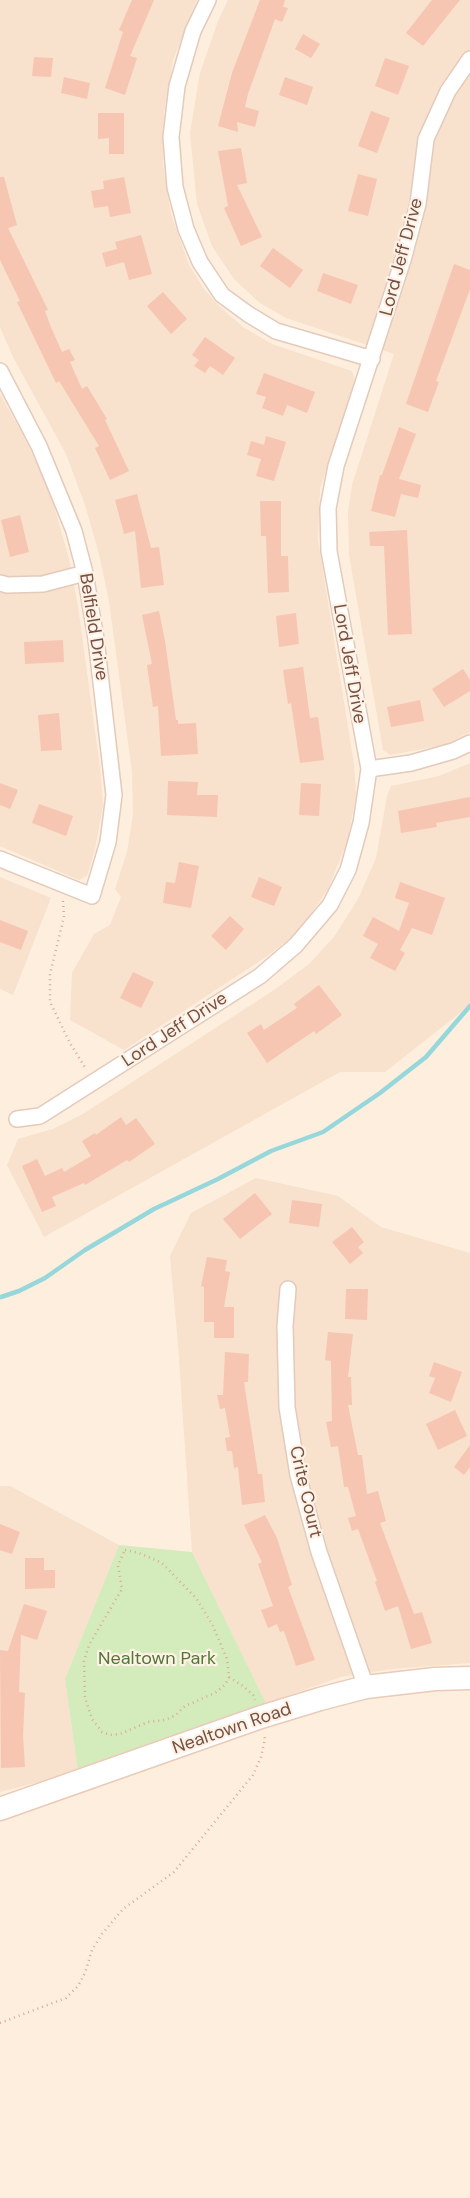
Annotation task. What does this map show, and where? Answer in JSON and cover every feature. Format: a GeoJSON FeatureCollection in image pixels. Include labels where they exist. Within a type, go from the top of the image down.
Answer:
{"type":"FeatureCollection","features":[{"type":"Feature","properties":{"kind":"street"},"geometry":{"type":"LineString","coordinates":[[208,0],[193,31],[177,86],[171,136],[175,187],[186,229],[200,262],[222,295],[276,331],[372,359]]}},
{"type":"Feature","properties":{"kind":"street","name":"Lord Jeff Drive"},"geometry":{"type":"LineString","coordinates":[[17,1119],[40,1116],[260,976],[296,945],[330,905],[348,870],[360,823],[369,769],[328,551],[328,508],[336,466],[404,260],[418,204],[426,138],[448,91],[470,59]]}},
{"type":"Feature","properties":{"kind":"street","name":"Belfield Drive"},"geometry":{"type":"LineString","coordinates":[[0,371],[39,446],[74,531],[85,573],[108,729],[114,795],[108,842],[92,896],[62,884]]}},
{"type":"Feature","properties":{"kind":"street"},"geometry":{"type":"LineString","coordinates":[[0,584],[43,584],[85,573]]}},
{"type":"Feature","properties":{"kind":"street"},"geometry":{"type":"LineString","coordinates":[[369,769],[411,763],[453,751],[470,742]]}},
{"type":"Feature","properties":{"kind":"street"},"geometry":{"type":"LineString","coordinates":[[0,859],[62,884]]}},
{"type":"Feature","properties":{"kind":"street","name":"Crite Court"},"geometry":{"type":"LineString","coordinates":[[288,1289],[285,1326],[287,1407],[298,1475],[320,1552],[366,1687]]}},
{"type":"Feature","properties":{"kind":"street","name":"Nealtown Road"},"geometry":{"type":"LineString","coordinates":[[0,1809],[39,1797],[260,1717],[366,1687],[435,1679],[470,1678]]}},
{"type":"Feature","properties":{"kind":"path"},"geometry":{"type":"LineString","coordinates":[[62,884],[64,917],[50,974],[50,1002],[70,1043],[94,1082]]}},
{"type":"Feature","properties":{"kind":"path"},"geometry":{"type":"LineString","coordinates":[[125,1550],[139,1553],[162,1563],[196,1598],[212,1624],[227,1659],[229,1677],[225,1685],[215,1693],[185,1706],[176,1716],[165,1720],[148,1722],[120,1734],[110,1735],[102,1732],[92,1719],[85,1698],[84,1661],[89,1645],[122,1589],[118,1565],[125,1550]]}},
{"type":"Feature","properties":{"kind":"path"},"geometry":{"type":"LineString","coordinates":[[0,2023],[66,1998],[78,1986],[85,1973],[92,1950],[102,1934],[124,1908],[174,1872],[252,1775],[261,1757],[265,1740],[260,1717],[253,1696],[243,1686],[229,1677]]}},
{"type":"Feature","properties":{"kind":"shaded area"},"geometry":{"type":"Polygon","coordinates":[[[0,0],[197,0],[173,60],[164,113],[163,164],[171,214],[189,265],[204,289],[219,306],[243,327],[272,344],[352,371],[355,381],[320,489],[318,540],[354,764],[356,794],[348,839],[328,889],[299,931],[266,957],[124,1050],[70,1020],[72,973],[94,934],[110,925],[121,897],[115,889],[127,852],[133,815],[132,772],[109,601],[99,554],[85,505],[66,454],[13,357],[0,327],[0,0]]]}},
{"type":"Feature","properties":{"kind":"shaded area"},"geometry":{"type":"Polygon","coordinates":[[[228,0],[470,0],[470,732],[444,745],[390,755],[383,750],[349,555],[348,512],[352,485],[394,354],[286,318],[260,303],[234,279],[212,246],[197,204],[190,133],[200,73],[218,21],[228,0]]]}},
{"type":"Feature","properties":{"kind":"shaded area"},"geometry":{"type":"Polygon","coordinates":[[[0,394],[23,435],[50,492],[69,559],[78,606],[100,768],[103,805],[95,849],[87,876],[79,880],[0,846],[0,394]]]}},
{"type":"Feature","properties":{"kind":"shaded area"},"geometry":{"type":"Polygon","coordinates":[[[470,763],[470,1005],[385,1072],[340,1072],[44,1237],[7,1165],[18,1139],[53,1129],[83,1114],[274,990],[309,964],[334,937],[358,899],[376,858],[387,796],[391,786],[439,776],[470,763]]]}},
{"type":"Feature","properties":{"kind":"shaded area"},"geometry":{"type":"Polygon","coordinates":[[[0,877],[51,898],[13,995],[0,989],[0,877]]]}},
{"type":"Feature","properties":{"kind":"shaded area"},"geometry":{"type":"Polygon","coordinates":[[[256,1178],[338,1196],[381,1227],[470,1253],[470,1663],[391,1669],[341,1677],[266,1703],[192,1552],[170,1256],[191,1213],[256,1178]]]}},
{"type":"Feature","properties":{"kind":"shaded area"},"geometry":{"type":"Polygon","coordinates":[[[0,1486],[10,1486],[119,1545],[65,1679],[78,1772],[0,1792],[0,1486]]]}},
{"type":"Feature","properties":{"kind":"green space","name":"Nealtown Park"},"geometry":{"type":"Polygon","coordinates":[[[119,1545],[192,1552],[266,1703],[78,1772],[65,1679],[119,1545]]]}},
{"type":"Feature","properties":{"kind":"building"},"geometry":{"type":"Polygon","coordinates":[[[132,0],[154,0],[130,56],[137,58],[125,95],[105,88],[123,32],[119,30],[132,0]]]}},
{"type":"Feature","properties":{"kind":"building"},"geometry":{"type":"Polygon","coordinates":[[[260,0],[285,0],[283,7],[288,8],[282,22],[275,19],[248,94],[245,107],[259,111],[255,127],[237,122],[238,132],[218,126],[232,73],[260,0]]]}},
{"type":"Feature","properties":{"kind":"building"},"geometry":{"type":"Polygon","coordinates":[[[432,0],[460,0],[423,46],[406,33],[432,0]]]}},
{"type":"Feature","properties":{"kind":"building"},"geometry":{"type":"Polygon","coordinates":[[[303,34],[320,44],[311,58],[295,49],[303,34]]]}},
{"type":"Feature","properties":{"kind":"building"},"geometry":{"type":"Polygon","coordinates":[[[34,57],[53,58],[51,77],[32,76],[34,57]]]}},
{"type":"Feature","properties":{"kind":"building"},"geometry":{"type":"Polygon","coordinates":[[[385,58],[409,66],[398,95],[375,86],[385,58]]]}},
{"type":"Feature","properties":{"kind":"building"},"geometry":{"type":"Polygon","coordinates":[[[64,77],[90,83],[87,99],[61,93],[64,77]]]}},
{"type":"Feature","properties":{"kind":"building"},"geometry":{"type":"Polygon","coordinates":[[[285,77],[313,87],[307,105],[279,95],[285,77]]]}},
{"type":"Feature","properties":{"kind":"building"},"geometry":{"type":"Polygon","coordinates":[[[371,111],[390,118],[377,153],[358,146],[371,111]]]}},
{"type":"Feature","properties":{"kind":"building"},"geometry":{"type":"Polygon","coordinates":[[[98,113],[124,113],[124,154],[109,154],[109,138],[98,139],[98,113]]]}},
{"type":"Feature","properties":{"kind":"building"},"geometry":{"type":"Polygon","coordinates":[[[241,148],[247,183],[237,185],[262,237],[241,246],[224,208],[228,206],[218,151],[241,148]]]}},
{"type":"Feature","properties":{"kind":"building"},"geometry":{"type":"Polygon","coordinates":[[[358,174],[377,179],[368,216],[348,211],[358,174]]]}},
{"type":"Feature","properties":{"kind":"building"},"geometry":{"type":"Polygon","coordinates":[[[0,177],[4,177],[17,225],[8,228],[48,310],[45,311],[50,325],[62,352],[69,349],[75,360],[70,362],[82,389],[87,386],[107,419],[105,420],[129,471],[110,480],[95,448],[99,446],[59,381],[56,383],[17,302],[20,301],[0,260],[0,177]]]}},
{"type":"Feature","properties":{"kind":"building"},"geometry":{"type":"Polygon","coordinates":[[[124,177],[131,213],[110,217],[108,206],[94,208],[91,191],[104,189],[103,181],[124,177]]]}},
{"type":"Feature","properties":{"kind":"building"},"geometry":{"type":"Polygon","coordinates":[[[141,235],[152,274],[129,280],[124,262],[106,267],[102,253],[117,249],[115,242],[141,235]]]}},
{"type":"Feature","properties":{"kind":"building"},"geometry":{"type":"Polygon","coordinates":[[[273,248],[303,270],[290,288],[260,266],[273,248]]]}},
{"type":"Feature","properties":{"kind":"building"},"geometry":{"type":"Polygon","coordinates":[[[454,264],[470,270],[470,289],[436,381],[439,382],[428,412],[406,404],[454,264]]]}},
{"type":"Feature","properties":{"kind":"building"},"geometry":{"type":"Polygon","coordinates":[[[323,273],[358,285],[351,304],[317,291],[323,273]]]}},
{"type":"Feature","properties":{"kind":"building"},"geometry":{"type":"Polygon","coordinates":[[[163,292],[187,319],[171,334],[147,306],[163,292]]]}},
{"type":"Feature","properties":{"kind":"building"},"geometry":{"type":"Polygon","coordinates":[[[205,337],[235,358],[223,375],[210,366],[205,373],[194,366],[199,360],[192,355],[205,337]]]}},
{"type":"Feature","properties":{"kind":"building"},"geometry":{"type":"Polygon","coordinates":[[[264,373],[315,392],[307,413],[287,405],[283,416],[262,408],[266,397],[256,394],[264,373]]]}},
{"type":"Feature","properties":{"kind":"building"},"geometry":{"type":"Polygon","coordinates":[[[399,427],[416,434],[399,479],[421,485],[418,498],[401,494],[395,517],[371,511],[380,475],[382,475],[399,427]]]}},
{"type":"Feature","properties":{"kind":"building"},"geometry":{"type":"Polygon","coordinates":[[[266,436],[286,442],[274,481],[256,476],[261,459],[247,455],[251,441],[264,445],[266,436]]]}},
{"type":"Feature","properties":{"kind":"building"},"geometry":{"type":"Polygon","coordinates":[[[137,494],[151,548],[159,547],[164,585],[141,588],[135,531],[124,534],[115,500],[137,494]]]}},
{"type":"Feature","properties":{"kind":"building"},"geometry":{"type":"Polygon","coordinates":[[[260,501],[281,501],[281,556],[288,556],[289,592],[268,593],[266,536],[261,536],[260,501]]]}},
{"type":"Feature","properties":{"kind":"building"},"geometry":{"type":"Polygon","coordinates":[[[20,515],[29,552],[10,557],[1,520],[20,515]]]}},
{"type":"Feature","properties":{"kind":"building"},"geometry":{"type":"Polygon","coordinates":[[[407,530],[412,634],[388,635],[384,546],[370,546],[369,532],[407,530]]]}},
{"type":"Feature","properties":{"kind":"building"},"geometry":{"type":"Polygon","coordinates":[[[159,611],[176,720],[178,720],[178,724],[196,723],[198,754],[161,756],[158,706],[153,707],[147,665],[152,664],[142,615],[159,611]]]}},
{"type":"Feature","properties":{"kind":"building"},"geometry":{"type":"Polygon","coordinates":[[[296,613],[299,644],[279,647],[276,616],[296,613]]]}},
{"type":"Feature","properties":{"kind":"building"},"geometry":{"type":"Polygon","coordinates":[[[63,640],[64,662],[25,664],[24,642],[63,640]]]}},
{"type":"Feature","properties":{"kind":"building"},"geometry":{"type":"Polygon","coordinates":[[[303,667],[310,718],[318,717],[324,760],[300,763],[291,703],[288,704],[283,670],[303,667]]]}},
{"type":"Feature","properties":{"kind":"building"},"geometry":{"type":"Polygon","coordinates":[[[463,669],[470,680],[470,691],[444,707],[432,689],[463,669]]]}},
{"type":"Feature","properties":{"kind":"building"},"geometry":{"type":"Polygon","coordinates":[[[420,700],[424,721],[391,727],[387,707],[420,700]]]}},
{"type":"Feature","properties":{"kind":"building"},"geometry":{"type":"Polygon","coordinates":[[[59,713],[62,750],[41,751],[38,715],[59,713]]]}},
{"type":"Feature","properties":{"kind":"building"},"geometry":{"type":"Polygon","coordinates":[[[168,781],[198,782],[197,795],[218,795],[217,817],[167,815],[168,781]]]}},
{"type":"Feature","properties":{"kind":"building"},"geometry":{"type":"Polygon","coordinates":[[[0,783],[18,790],[10,809],[0,805],[0,783]]]}},
{"type":"Feature","properties":{"kind":"building"},"geometry":{"type":"Polygon","coordinates":[[[301,783],[321,784],[319,816],[299,815],[301,783]]]}},
{"type":"Feature","properties":{"kind":"building"},"geometry":{"type":"Polygon","coordinates":[[[470,797],[470,817],[436,823],[437,827],[401,833],[398,811],[470,797]]]}},
{"type":"Feature","properties":{"kind":"building"},"geometry":{"type":"Polygon","coordinates":[[[39,804],[73,816],[66,836],[32,823],[39,804]]]}},
{"type":"Feature","properties":{"kind":"building"},"geometry":{"type":"Polygon","coordinates":[[[179,862],[199,866],[191,908],[163,903],[166,882],[175,883],[179,862]]]}},
{"type":"Feature","properties":{"kind":"building"},"geometry":{"type":"Polygon","coordinates":[[[259,877],[282,887],[274,906],[251,897],[259,877]]]}},
{"type":"Feature","properties":{"kind":"building"},"geometry":{"type":"Polygon","coordinates":[[[400,882],[445,898],[432,935],[412,928],[400,950],[405,953],[395,971],[370,958],[378,944],[363,936],[373,917],[399,931],[409,903],[395,898],[400,882]]]}},
{"type":"Feature","properties":{"kind":"building"},"geometry":{"type":"Polygon","coordinates":[[[230,916],[244,929],[226,950],[211,936],[230,916]]]}},
{"type":"Feature","properties":{"kind":"building"},"geometry":{"type":"Polygon","coordinates":[[[0,920],[28,931],[21,950],[0,942],[0,920]]]}},
{"type":"Feature","properties":{"kind":"building"},"geometry":{"type":"Polygon","coordinates":[[[133,972],[154,982],[141,1008],[120,998],[133,972]]]}},
{"type":"Feature","properties":{"kind":"building"},"geometry":{"type":"Polygon","coordinates":[[[319,985],[342,1015],[316,1034],[314,1031],[267,1063],[247,1033],[261,1024],[264,1030],[297,1008],[294,1004],[319,985]]]}},
{"type":"Feature","properties":{"kind":"building"},"geometry":{"type":"Polygon","coordinates":[[[121,1117],[126,1125],[136,1118],[155,1144],[129,1162],[127,1160],[85,1185],[84,1183],[52,1197],[56,1206],[42,1212],[22,1166],[37,1159],[45,1176],[62,1168],[64,1172],[91,1156],[82,1141],[95,1133],[96,1135],[121,1117]]]}},
{"type":"Feature","properties":{"kind":"building"},"geometry":{"type":"Polygon","coordinates":[[[255,1193],[272,1214],[240,1239],[223,1219],[255,1193]]]}},
{"type":"Feature","properties":{"kind":"building"},"geometry":{"type":"Polygon","coordinates":[[[292,1200],[322,1204],[319,1227],[289,1223],[292,1200]]]}},
{"type":"Feature","properties":{"kind":"building"},"geometry":{"type":"Polygon","coordinates":[[[352,1227],[364,1242],[358,1247],[363,1253],[350,1264],[332,1242],[352,1227]]]}},
{"type":"Feature","properties":{"kind":"building"},"geometry":{"type":"Polygon","coordinates":[[[207,1257],[227,1260],[225,1271],[230,1272],[224,1307],[234,1307],[234,1338],[214,1338],[214,1322],[204,1322],[204,1287],[201,1286],[207,1257]]]}},
{"type":"Feature","properties":{"kind":"building"},"geometry":{"type":"Polygon","coordinates":[[[346,1289],[368,1289],[367,1320],[345,1319],[346,1289]]]}},
{"type":"Feature","properties":{"kind":"building"},"geometry":{"type":"Polygon","coordinates":[[[328,1332],[353,1334],[348,1377],[351,1377],[352,1405],[348,1405],[358,1455],[362,1455],[367,1494],[378,1491],[386,1521],[380,1523],[414,1614],[422,1612],[432,1643],[411,1649],[398,1606],[385,1611],[375,1582],[377,1581],[358,1529],[352,1531],[348,1518],[356,1516],[348,1487],[344,1487],[338,1446],[331,1447],[326,1422],[332,1421],[331,1361],[325,1360],[328,1332]]]}},
{"type":"Feature","properties":{"kind":"building"},"geometry":{"type":"Polygon","coordinates":[[[225,1352],[249,1354],[248,1382],[244,1382],[258,1474],[262,1474],[265,1502],[242,1505],[238,1467],[234,1468],[232,1451],[227,1451],[225,1438],[230,1437],[225,1408],[220,1409],[217,1395],[223,1395],[225,1352]]]}},
{"type":"Feature","properties":{"kind":"building"},"geometry":{"type":"Polygon","coordinates":[[[434,1362],[462,1372],[451,1402],[429,1393],[435,1378],[429,1376],[434,1362]]]}},
{"type":"Feature","properties":{"kind":"building"},"geometry":{"type":"Polygon","coordinates":[[[455,1410],[467,1436],[438,1450],[426,1424],[455,1410]]]}},
{"type":"Feature","properties":{"kind":"building"},"geometry":{"type":"Polygon","coordinates":[[[470,1445],[470,1467],[464,1475],[454,1467],[470,1445]]]}},
{"type":"Feature","properties":{"kind":"building"},"geometry":{"type":"Polygon","coordinates":[[[265,1515],[277,1538],[292,1585],[288,1587],[315,1660],[296,1666],[284,1631],[280,1632],[277,1624],[268,1628],[261,1610],[273,1606],[258,1564],[262,1562],[244,1525],[265,1515]]]}},
{"type":"Feature","properties":{"kind":"building"},"geometry":{"type":"Polygon","coordinates":[[[0,1524],[20,1532],[12,1554],[0,1550],[0,1524]]]}},
{"type":"Feature","properties":{"kind":"building"},"geometry":{"type":"Polygon","coordinates":[[[25,1558],[44,1558],[44,1570],[55,1570],[55,1588],[25,1589],[25,1558]]]}},
{"type":"Feature","properties":{"kind":"building"},"geometry":{"type":"Polygon","coordinates":[[[24,1604],[47,1611],[37,1640],[21,1635],[19,1692],[25,1693],[23,1736],[25,1767],[1,1768],[0,1650],[8,1651],[24,1604]]]}},
{"type":"Feature","properties":{"kind":"waterway"},"geometry":{"type":"LineString","coordinates":[[1,1297],[19,1291],[45,1278],[85,1250],[154,1209],[218,1179],[271,1151],[323,1132],[380,1093],[426,1057],[470,1006]]}}]}
